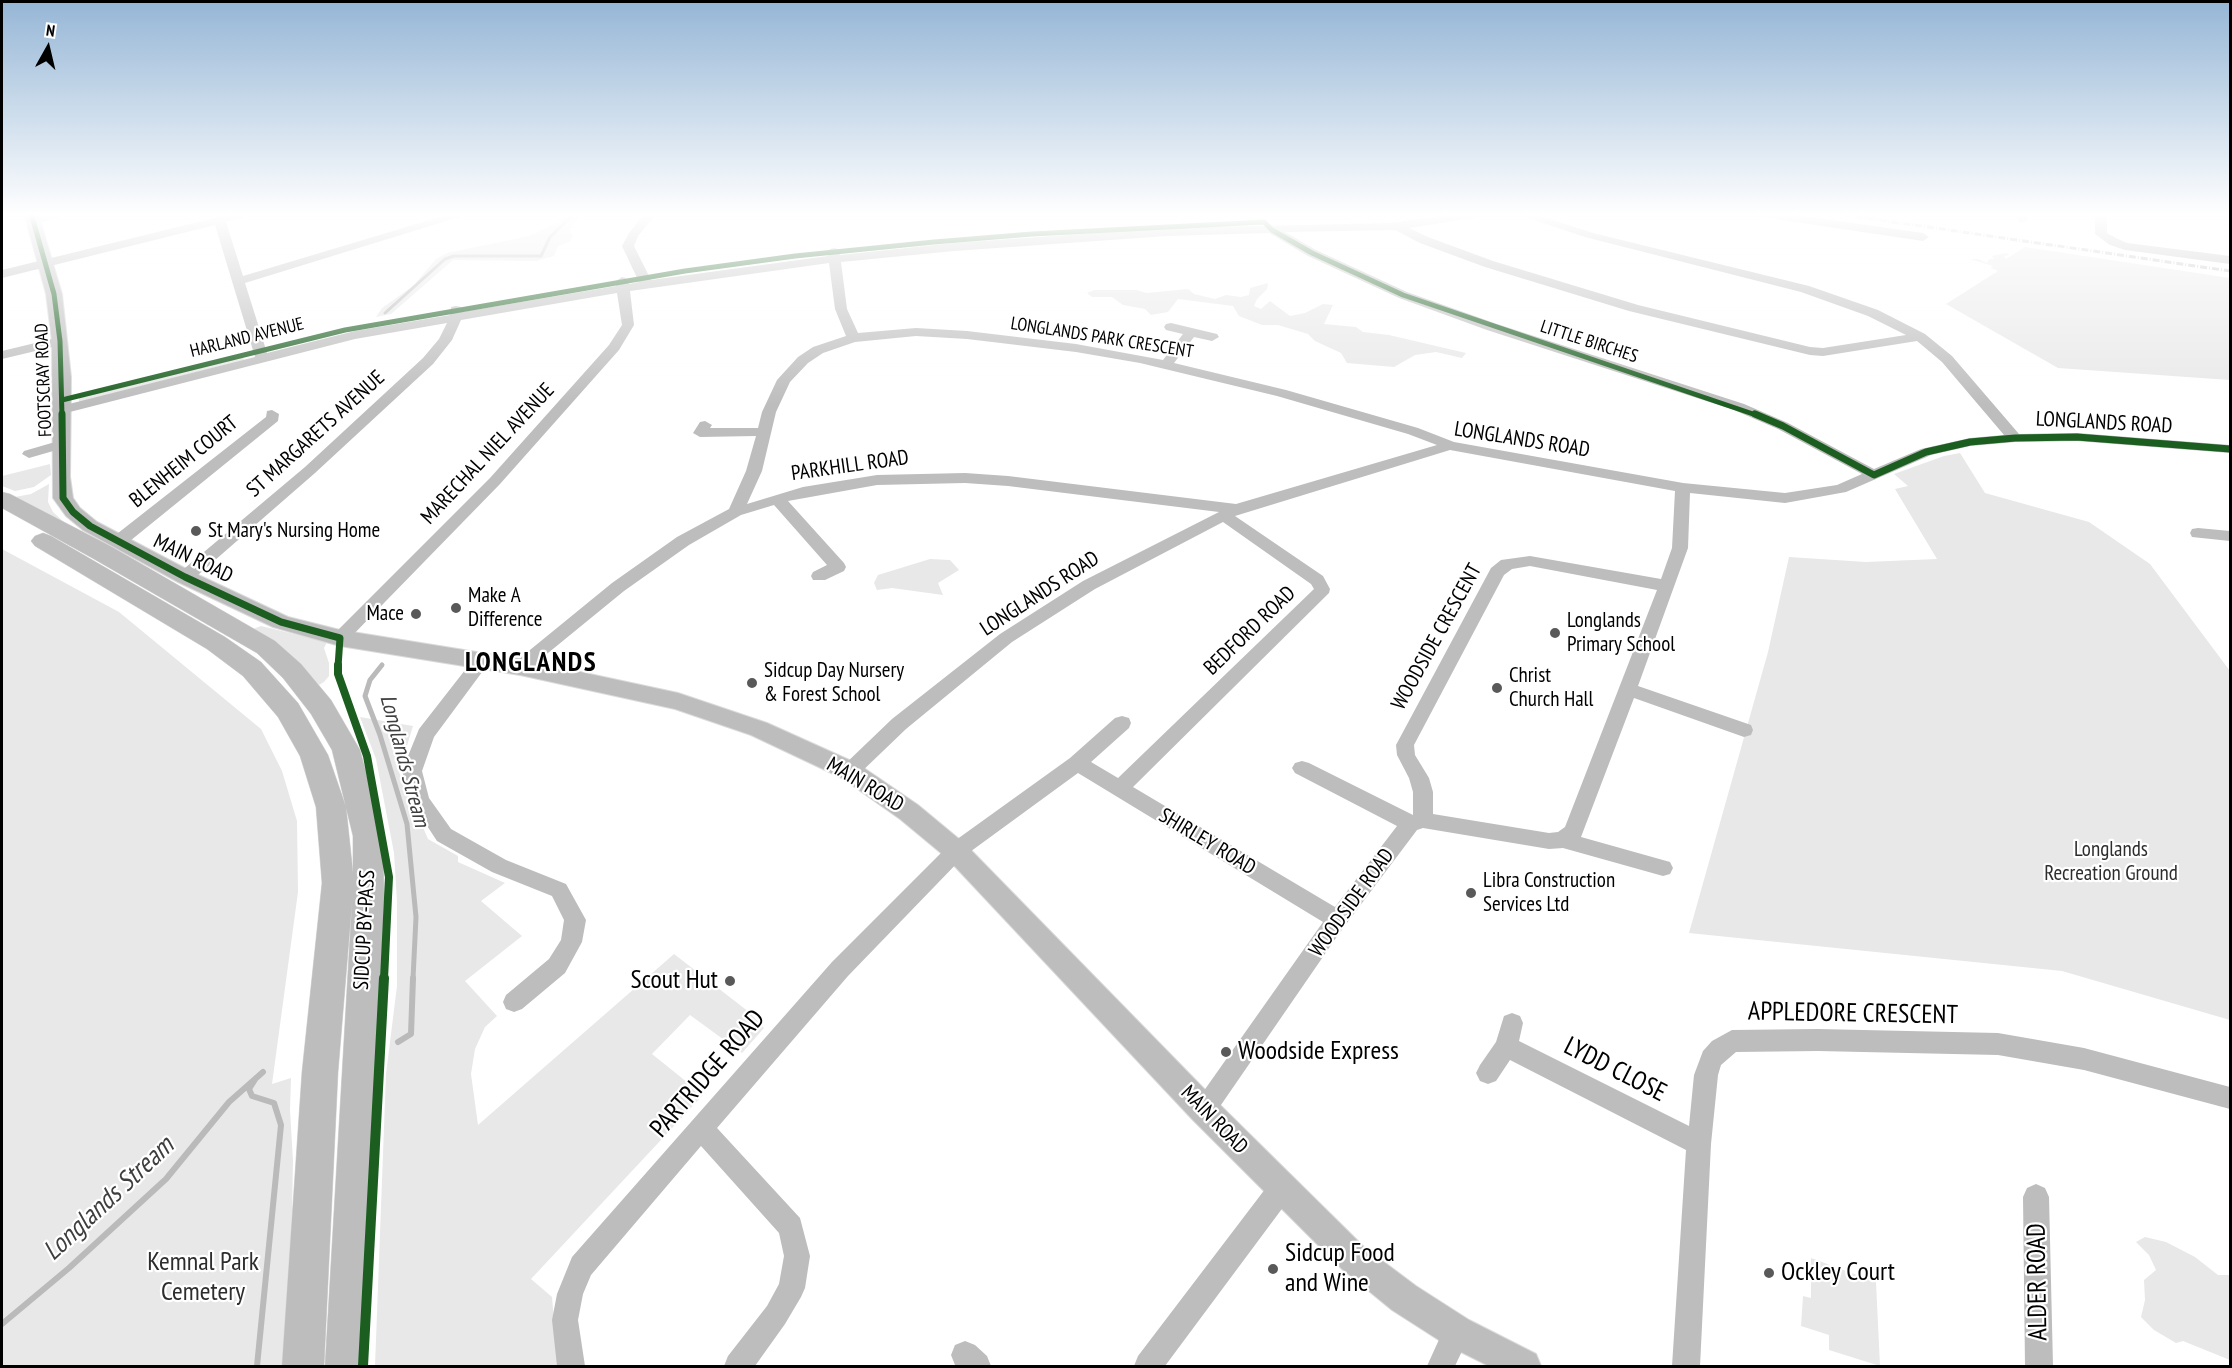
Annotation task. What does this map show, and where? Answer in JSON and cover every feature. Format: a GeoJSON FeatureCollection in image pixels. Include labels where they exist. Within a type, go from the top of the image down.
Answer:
{"type":"FeatureCollection","features":[{"type":"Feature","properties":{"kind":"highway","name":"SIDCUP BY-PASS"},"geometry":{"type":"LineString","coordinates":[[2,499],[124,565],[266,647],[292,671],[321,707],[346,750],[369,836],[346,1366]]}},
{"type":"Feature","properties":{"kind":"highway","name":"SIDCUP BY-PASS"},"geometry":{"type":"LineString","coordinates":[[2,519],[216,643],[252,669],[288,710],[314,755],[331,807],[338,883],[320,1072],[303,1366]]}},
{"type":"Feature","properties":{"kind":"main road","name":"FOOTSCRAY ROAD"},"geometry":{"type":"LineString","coordinates":[[50,277],[60,341],[61,477]]}},
{"type":"Feature","properties":{"kind":"main road","name":"MAIN ROAD"},"geometry":{"type":"LineString","coordinates":[[61,477],[63,498],[74,512],[90,525],[185,577],[281,622],[340,638],[520,667],[678,701],[759,729],[850,771],[909,812],[956,851],[1203,1110],[1353,1258],[1404,1298],[1457,1332],[1524,1366]]}},
{"type":"Feature","properties":{"kind":"street"},"geometry":{"type":"LineString","coordinates":[[236,277],[260,354]]}},
{"type":"Feature","properties":{"kind":"street"},"geometry":{"type":"LineString","coordinates":[[237,282],[254,277]]}},
{"type":"Feature","properties":{"kind":"street"},"geometry":{"type":"LineString","coordinates":[[644,277],[646,281]]}},
{"type":"Feature","properties":{"kind":"street","name":"HARLAND AVENUE"},"geometry":{"type":"LineString","coordinates":[[62,405],[260,354],[456,313],[676,277]]}},
{"type":"Feature","properties":{"kind":"street"},"geometry":{"type":"LineString","coordinates":[[837,277],[841,309],[853,338]]}},
{"type":"Feature","properties":{"kind":"street","name":"LITTLE BIRCHES"},"geometry":{"type":"LineString","coordinates":[[1364,277],[1403,295],[1492,327],[1739,407],[1783,426],[1874,475]]}},
{"type":"Feature","properties":{"kind":"street"},"geometry":{"type":"LineString","coordinates":[[1531,277],[1634,308],[1810,351],[1828,352],[1920,337]]}},
{"type":"Feature","properties":{"kind":"street"},"geometry":{"type":"LineString","coordinates":[[1753,277],[1805,290],[1873,313],[1920,337],[1947,359],[2015,438]]}},
{"type":"Feature","properties":{"kind":"street","name":"MARECHAL NIEL AVENUE"},"geometry":{"type":"LineString","coordinates":[[340,638],[502,473],[614,347],[628,325],[623,285]]}},
{"type":"Feature","properties":{"kind":"street","name":"ST MARGARETS AVENUE"},"geometry":{"type":"LineString","coordinates":[[185,577],[312,468],[428,361],[445,340],[456,313]]}},
{"type":"Feature","properties":{"kind":"street"},"geometry":{"type":"LineString","coordinates":[[1171,327],[1212,337]]}},
{"type":"Feature","properties":{"kind":"street","name":"LONGLANDS PARK CRESCENT"},"geometry":{"type":"LineString","coordinates":[[735,512],[754,471],[777,392],[794,369],[818,350],[853,338],[902,332],[958,334],[1076,348],[1166,364],[1281,393],[1413,431],[1437,439],[1450,447]]}},
{"type":"Feature","properties":{"kind":"street"},"geometry":{"type":"LineString","coordinates":[[1166,364],[1191,332]]}},
{"type":"Feature","properties":{"kind":"street"},"geometry":{"type":"LineString","coordinates":[[2,355],[60,341]]}},
{"type":"Feature","properties":{"kind":"street","name":"BLENHEIM COURT"},"geometry":{"type":"LineString","coordinates":[[119,541],[273,418],[272,414]]}},
{"type":"Feature","properties":{"kind":"street"},"geometry":{"type":"LineString","coordinates":[[700,432],[764,432]]}},
{"type":"Feature","properties":{"kind":"street","name":"LONGLANDS ROAD"},"geometry":{"type":"LineString","coordinates":[[850,771],[899,724],[1006,639],[1089,585],[1230,513],[1341,476],[1450,447],[1683,488],[1785,498],[1841,489],[1926,452],[1970,442],[2015,438],[2078,437],[2230,449]]}},
{"type":"Feature","properties":{"kind":"street","name":"FOOTSCRAY ROAD"},"geometry":{"type":"LineString","coordinates":[[29,454],[62,444]]}},
{"type":"Feature","properties":{"kind":"street","name":"PARKHILL ROAD"},"geometry":{"type":"LineString","coordinates":[[520,667],[634,575],[683,541],[735,512],[829,487],[878,480],[965,478],[1008,481],[1230,513]]}},
{"type":"Feature","properties":{"kind":"street"},"geometry":{"type":"LineString","coordinates":[[1563,840],[1573,832],[1680,548],[1683,488]]}},
{"type":"Feature","properties":{"kind":"street"},"geometry":{"type":"LineString","coordinates":[[777,499],[838,567],[819,576]]}},
{"type":"Feature","properties":{"kind":"street","name":"BEDFORD ROAD"},"geometry":{"type":"LineString","coordinates":[[1119,789],[1321,593],[1322,589],[1317,580],[1230,513]]}},
{"type":"Feature","properties":{"kind":"street"},"geometry":{"type":"LineString","coordinates":[[2198,533],[2230,536]]}},
{"type":"Feature","properties":{"kind":"street","name":"WOODSIDE CRESCENT"},"geometry":{"type":"LineString","coordinates":[[1416,822],[1423,792],[1405,745],[1497,572],[1504,566],[1530,561],[1667,586]]}},
{"type":"Feature","properties":{"kind":"street"},"geometry":{"type":"LineString","coordinates":[[482,660],[426,734],[412,771],[420,800],[444,836],[499,866],[559,890],[574,920],[571,942],[557,966],[514,1002]]}},
{"type":"Feature","properties":{"kind":"street"},"geometry":{"type":"LineString","coordinates":[[1628,689],[1744,730]]}},
{"type":"Feature","properties":{"kind":"street"},"geometry":{"type":"LineString","coordinates":[[956,851],[1077,764],[1122,723]]}},
{"type":"Feature","properties":{"kind":"street","name":"SHIRLEY ROAD"},"geometry":{"type":"LineString","coordinates":[[1077,764],[1337,920]]}},
{"type":"Feature","properties":{"kind":"street"},"geometry":{"type":"LineString","coordinates":[[1302,768],[1416,822],[1549,841],[1563,840],[1663,868]]}},
{"type":"Feature","properties":{"kind":"street","name":"WOODSIDE ROAD"},"geometry":{"type":"LineString","coordinates":[[1203,1110],[1337,920],[1416,822]]}},
{"type":"Feature","properties":{"kind":"street","name":"PARTRIDGE ROAD"},"geometry":{"type":"LineString","coordinates":[[571,1366],[565,1320],[570,1294],[581,1266],[840,969],[956,851]]}},
{"type":"Feature","properties":{"kind":"street"},"geometry":{"type":"LineString","coordinates":[[1488,1073],[1506,1046],[1512,1023]]}},
{"type":"Feature","properties":{"kind":"street","name":"APPLEDORE CRESCENT"},"geometry":{"type":"LineString","coordinates":[[1686,1366],[1699,1144],[1706,1075],[1711,1059],[1730,1042],[1743,1040],[2015,1046],[2084,1059],[2230,1098]]}},
{"type":"Feature","properties":{"kind":"street","name":"LYDD CLOSE"},"geometry":{"type":"LineString","coordinates":[[1506,1046],[1699,1144]]}},
{"type":"Feature","properties":{"kind":"street"},"geometry":{"type":"LineString","coordinates":[[700,1127],[791,1227],[797,1256],[792,1288],[776,1316],[738,1366]]}},
{"type":"Feature","properties":{"kind":"street"},"geometry":{"type":"LineString","coordinates":[[1148,1366],[1281,1189]]}},
{"type":"Feature","properties":{"kind":"street","name":"ALDER ROAD"},"geometry":{"type":"LineString","coordinates":[[2036,1197],[2039,1366]]}},
{"type":"Feature","properties":{"kind":"street"},"geometry":{"type":"LineString","coordinates":[[1441,1366],[1457,1332]]}},
{"type":"Feature","properties":{"kind":"green space"},"geometry":{"type":"Polygon","coordinates":[[[421,277],[434,277],[391,314],[376,317],[382,308],[413,286],[421,277]]]}},
{"type":"Feature","properties":{"kind":"green space"},"geometry":{"type":"Polygon","coordinates":[[[1989,277],[2230,278],[2230,380],[2058,368],[1946,304],[1989,277]]]}},
{"type":"Feature","properties":{"kind":"green space"},"geometry":{"type":"Polygon","coordinates":[[[1268,283],[1267,289],[1257,299],[1254,306],[1261,309],[1270,301],[1290,316],[1305,313],[1323,304],[1333,305],[1324,324],[1356,327],[1363,332],[1389,335],[1466,353],[1462,358],[1436,352],[1415,355],[1394,367],[1347,363],[1341,353],[1315,341],[1308,334],[1278,325],[1262,325],[1239,316],[1233,306],[1178,299],[1168,312],[1151,315],[1145,309],[1123,305],[1112,297],[1092,297],[1087,293],[1094,290],[1136,290],[1147,293],[1188,289],[1194,294],[1215,299],[1226,295],[1241,297],[1249,295],[1250,288],[1268,283]]]}},
{"type":"Feature","properties":{"kind":"green space"},"geometry":{"type":"Polygon","coordinates":[[[243,357],[244,360],[79,402],[79,398],[243,357]]]}},
{"type":"Feature","properties":{"kind":"green space","name":"Longlands Recreation Ground"},"geometry":{"type":"Polygon","coordinates":[[[1960,453],[1985,493],[2089,522],[2150,564],[2230,671],[2230,1020],[2062,971],[1689,933],[1768,652],[1789,557],[1866,562],[1937,559],[1895,489],[1908,486],[1894,474],[1944,456],[1960,453]]]}},
{"type":"Feature","properties":{"kind":"green space"},"geometry":{"type":"Polygon","coordinates":[[[50,464],[51,475],[34,487],[15,491],[2,486],[2,476],[50,464]]]}},
{"type":"Feature","properties":{"kind":"green space"},"geometry":{"type":"Polygon","coordinates":[[[49,484],[48,502],[53,512],[66,524],[15,497],[31,494],[49,484]]]}},
{"type":"Feature","properties":{"kind":"green space","name":"Kemnal Park Cemetery"},"geometry":{"type":"Polygon","coordinates":[[[2,549],[119,612],[261,729],[282,771],[297,821],[298,892],[272,1084],[291,1078],[293,1161],[289,1366],[2,1366],[2,549]]]}},
{"type":"Feature","properties":{"kind":"green space"},"geometry":{"type":"Polygon","coordinates":[[[930,559],[950,560],[959,570],[938,583],[943,595],[892,588],[877,590],[874,583],[878,575],[930,559]]]}},
{"type":"Feature","properties":{"kind":"green space"},"geometry":{"type":"Polygon","coordinates":[[[261,626],[327,642],[324,648],[329,663],[329,676],[319,685],[273,641],[253,629],[261,626]]]}},
{"type":"Feature","properties":{"kind":"green space"},"geometry":{"type":"Polygon","coordinates":[[[360,717],[413,726],[399,772],[428,839],[458,856],[458,862],[505,883],[481,901],[522,936],[465,981],[497,1016],[485,1027],[475,1049],[471,1074],[478,1125],[674,954],[749,1012],[764,1028],[742,1053],[690,1015],[652,1054],[703,1095],[531,1279],[552,1297],[558,1366],[375,1366],[386,1074],[397,986],[397,902],[394,853],[376,759],[360,717]]]}},
{"type":"Feature","properties":{"kind":"green space"},"geometry":{"type":"Polygon","coordinates":[[[2145,1237],[2166,1242],[2195,1257],[2218,1275],[2230,1275],[2230,1360],[2183,1341],[2176,1343],[2154,1330],[2141,1317],[2145,1300],[2144,1280],[2156,1270],[2149,1255],[2136,1242],[2145,1237]]]}},
{"type":"Feature","properties":{"kind":"green space"},"geometry":{"type":"Polygon","coordinates":[[[1811,1258],[1876,1282],[1880,1366],[1829,1350],[1829,1335],[1801,1326],[1803,1296],[1811,1298],[1811,1258]]]}},
{"type":"Feature","properties":{"kind":"waterway"},"geometry":{"type":"LineString","coordinates":[[385,313],[425,277]]}},
{"type":"Feature","properties":{"kind":"waterway","name":"Longlands Stream"},"geometry":{"type":"LineString","coordinates":[[382,665],[370,680],[365,696],[380,735],[407,824],[416,917],[413,979]]}},
{"type":"Feature","properties":{"kind":"waterway","name":"Longlands Stream"},"geometry":{"type":"LineString","coordinates":[[398,1042],[411,1034],[413,978]]}},
{"type":"Feature","properties":{"kind":"waterway","name":"Longlands Stream"},"geometry":{"type":"LineString","coordinates":[[256,1078],[263,1072]]}},
{"type":"Feature","properties":{"kind":"waterway","name":"Longlands Stream"},"geometry":{"type":"LineString","coordinates":[[2,1324],[69,1268],[166,1179],[229,1102],[256,1078]]}},
{"type":"Feature","properties":{"kind":"waterway"},"geometry":{"type":"LineString","coordinates":[[256,1078],[249,1089],[252,1096],[274,1103],[281,1125],[257,1366]]}},
{"type":"Feature","properties":{"kind":"cycle path"},"geometry":{"type":"LineString","coordinates":[[49,277],[54,294],[60,341],[63,498],[73,512],[90,526],[185,577],[281,622],[340,638],[338,674],[367,756],[389,877],[363,1366]]}},
{"type":"Feature","properties":{"kind":"cycle path"},"geometry":{"type":"LineString","coordinates":[[62,400],[345,330],[651,277]]}},
{"type":"Feature","properties":{"kind":"cycle path"},"geometry":{"type":"LineString","coordinates":[[1364,277],[1403,295],[1492,327],[1739,407],[1783,426],[1874,475],[1926,452],[1970,442],[2015,438],[2077,437],[2230,449]]}},
{"type":"Feature","properties":{"kind":"place","name":"St Mary's Nursing Home"},"geometry":{"type":"Point","coordinates":[196,531]}},
{"type":"Feature","properties":{"kind":"place","name":"Make A Difference"},"geometry":{"type":"Point","coordinates":[456,608]}},
{"type":"Feature","properties":{"kind":"place","name":"Mace"},"geometry":{"type":"Point","coordinates":[416,614]}},
{"type":"Feature","properties":{"kind":"place","name":"Longlands Primary School"},"geometry":{"type":"Point","coordinates":[1555,633]}},
{"type":"Feature","properties":{"kind":"place","name":"Sidcup Day Nursery & Forest School"},"geometry":{"type":"Point","coordinates":[752,683]}},
{"type":"Feature","properties":{"kind":"place","name":"Christ Church Hall"},"geometry":{"type":"Point","coordinates":[1497,688]}},
{"type":"Feature","properties":{"kind":"place","name":"Libra Construction Services Ltd"},"geometry":{"type":"Point","coordinates":[1471,893]}},
{"type":"Feature","properties":{"kind":"place","name":"Scout Hut"},"geometry":{"type":"Point","coordinates":[730,981]}},
{"type":"Feature","properties":{"kind":"place","name":"Woodside Express"},"geometry":{"type":"Point","coordinates":[1226,1052]}},
{"type":"Feature","properties":{"kind":"place","name":"Sidcup Food and Wine"},"geometry":{"type":"Point","coordinates":[1273,1269]}},
{"type":"Feature","properties":{"kind":"place","name":"Ockley Court"},"geometry":{"type":"Point","coordinates":[1769,1273]}},
{"type":"Feature","properties":{"kind":"district","name":"LONGLANDS"},"geometry":{"type":"Point","coordinates":[531,663]}}]}
